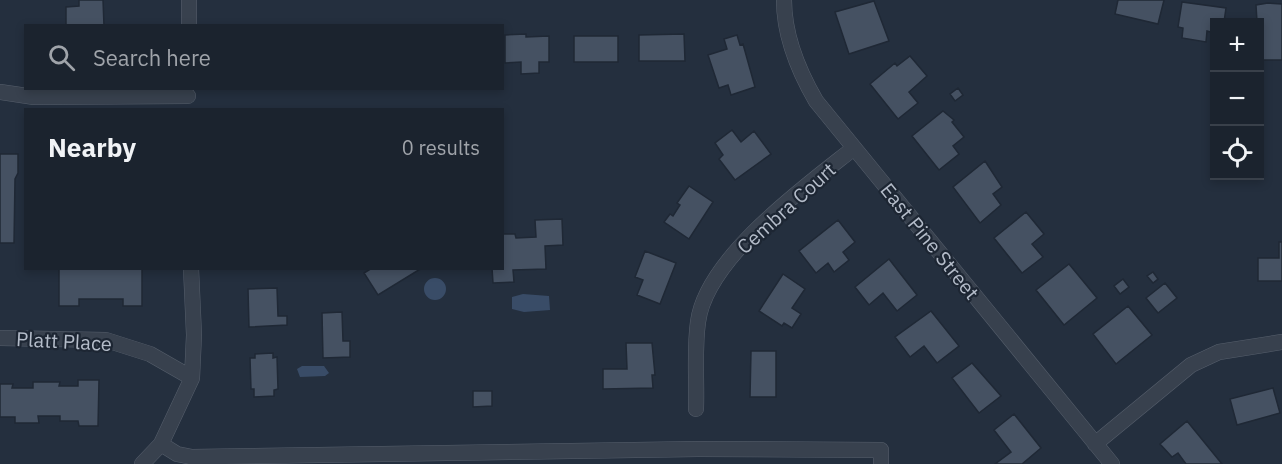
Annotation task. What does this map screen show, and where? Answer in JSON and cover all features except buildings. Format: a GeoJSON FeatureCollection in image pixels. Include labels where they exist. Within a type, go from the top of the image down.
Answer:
{"type":"FeatureCollection","features":[{"type":"Feature","properties":{"kind":"street"},"geometry":{"type":"LineString","coordinates":[[189,0],[189,24]]}},
{"type":"Feature","properties":{"kind":"street","name":"East Pine Street"},"geometry":{"type":"LineString","coordinates":[[784,0],[790,42],[801,74],[816,101],[1112,464]]}},
{"type":"Feature","properties":{"kind":"street"},"geometry":{"type":"LineString","coordinates":[[0,92],[34,97],[188,98]]}},
{"type":"Feature","properties":{"kind":"street","name":"Cembra Court"},"geometry":{"type":"LineString","coordinates":[[696,409],[698,321],[702,305],[718,276],[733,255],[771,216],[854,148]]}},
{"type":"Feature","properties":{"kind":"street"},"geometry":{"type":"LineString","coordinates":[[142,464],[161,444],[192,378],[194,335],[191,270]]}},
{"type":"Feature","properties":{"kind":"street","name":"Platt Place"},"geometry":{"type":"LineString","coordinates":[[0,338],[106,340],[150,354],[192,378]]}},
{"type":"Feature","properties":{"kind":"street"},"geometry":{"type":"LineString","coordinates":[[1095,444],[1191,365],[1219,352],[1282,342]]}},
{"type":"Feature","properties":{"kind":"street"},"geometry":{"type":"LineString","coordinates":[[161,444],[177,459],[192,457],[569,457],[881,450],[880,464]]}},
{"type":"Feature","properties":{"kind":"water"},"geometry":{"type":"Polygon","coordinates":[[[435,278],[443,281],[446,289],[443,297],[435,300],[427,297],[424,289],[427,281],[435,278]]]}},
{"type":"Feature","properties":{"kind":"water"},"geometry":{"type":"Polygon","coordinates":[[[523,294],[549,296],[550,310],[524,312],[512,309],[512,297],[523,294]]]}},
{"type":"Feature","properties":{"kind":"water"},"geometry":{"type":"Polygon","coordinates":[[[302,366],[324,366],[329,373],[325,376],[300,377],[297,369],[302,366]]]}}]}
